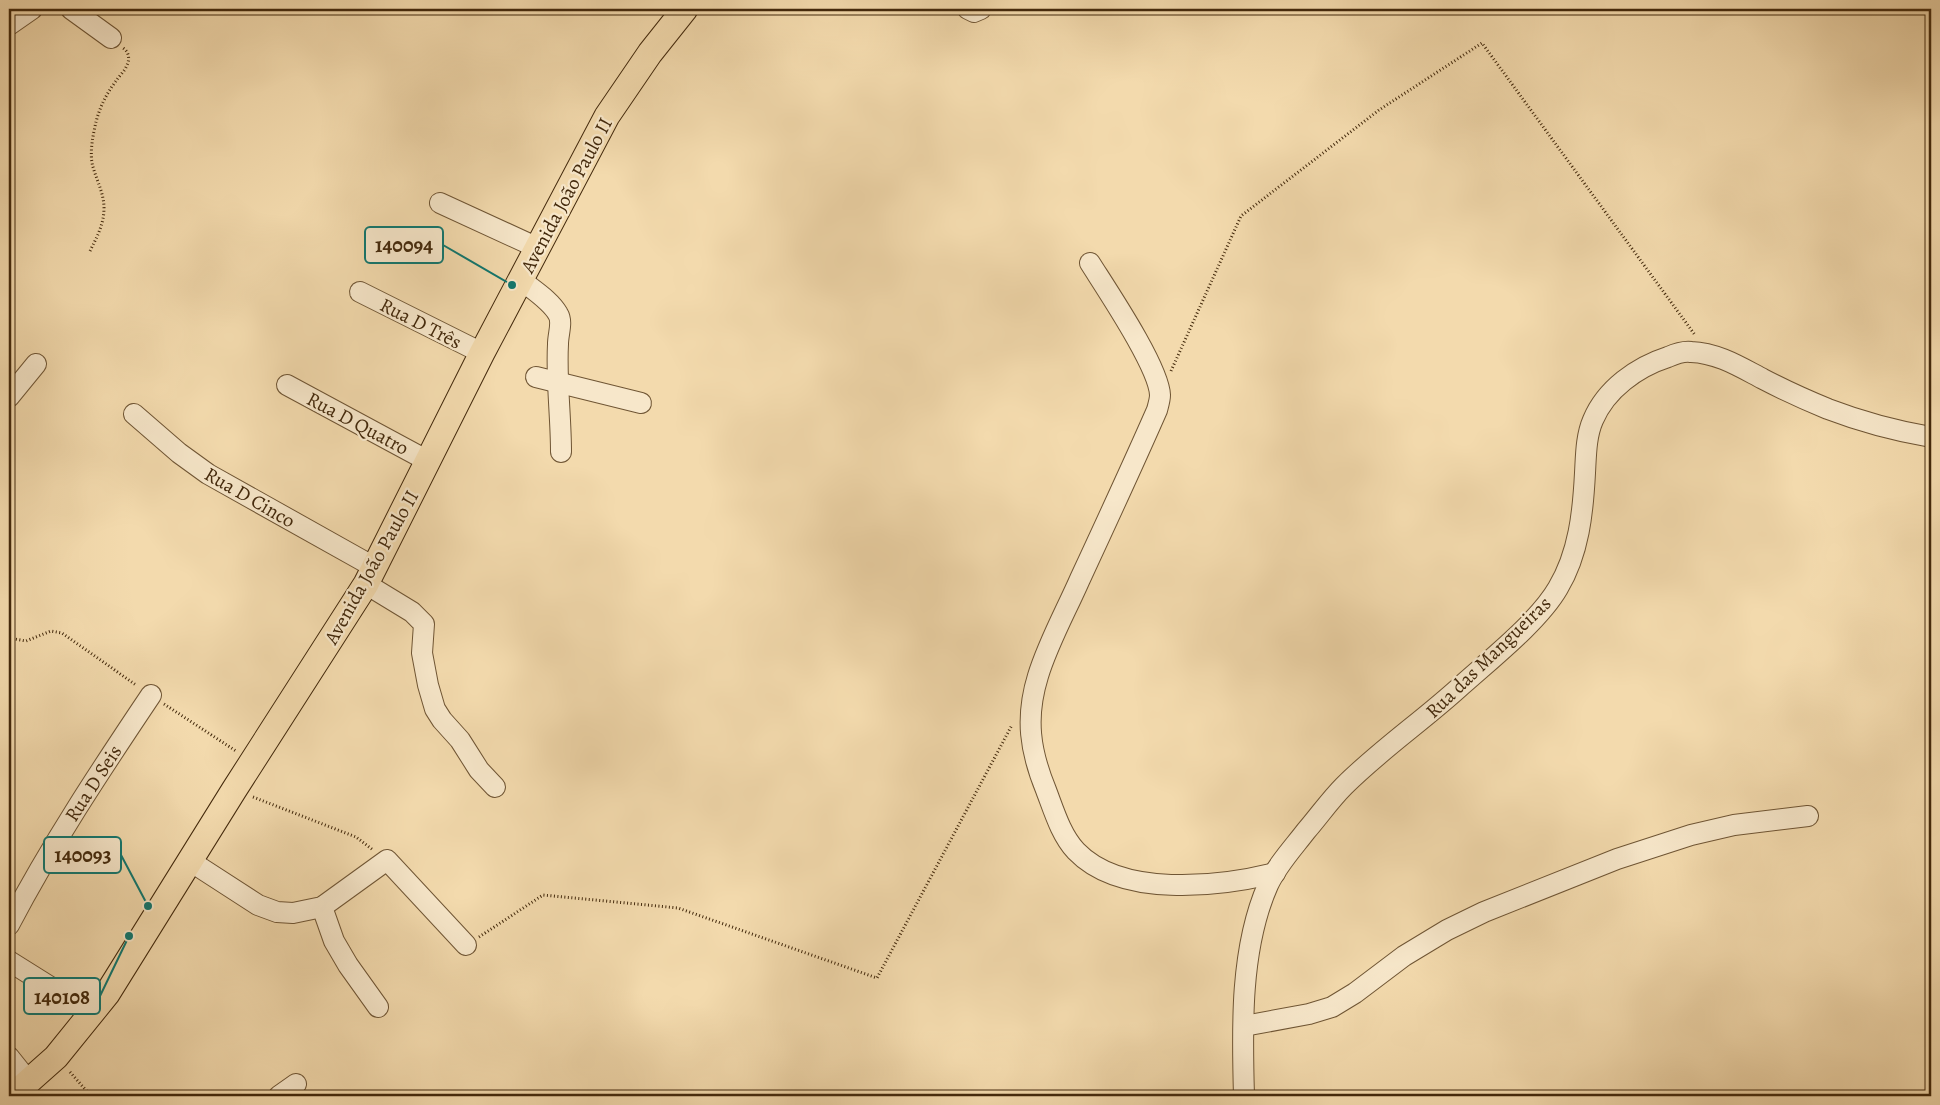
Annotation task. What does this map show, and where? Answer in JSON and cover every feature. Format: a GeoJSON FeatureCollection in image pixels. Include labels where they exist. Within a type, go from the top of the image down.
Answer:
{"type":"FeatureCollection","features":[{"type":"Feature","properties":{"kind":"main road","name":"Avenida João Paulo II"},"geometry":{"type":"LineString","coordinates":[[21,1089],[56,1056],[107,994],[370,575],[482,353],[607,116],[650,53],[685,9]]}},
{"type":"Feature","properties":{"kind":"street"},"geometry":{"type":"LineString","coordinates":[[9,25],[32,9]]}},
{"type":"Feature","properties":{"kind":"street"},"geometry":{"type":"LineString","coordinates":[[71,9],[111,38]]}},
{"type":"Feature","properties":{"kind":"street"},"geometry":{"type":"LineString","coordinates":[[968,9],[974,12],[982,9]]}},
{"type":"Feature","properties":{"kind":"street"},"geometry":{"type":"LineString","coordinates":[[440,203],[538,248]]}},
{"type":"Feature","properties":{"kind":"street"},"geometry":{"type":"LineString","coordinates":[[1090,263],[1140,345],[1155,375],[1160,395],[1157,410],[1038,676],[1029,726],[1037,769],[1061,828],[1076,851],[1096,867],[1125,879],[1184,885],[1240,882],[1275,873]]}},
{"type":"Feature","properties":{"kind":"street"},"geometry":{"type":"LineString","coordinates":[[521,280],[549,303],[558,314],[560,324],[557,360],[561,452]]}},
{"type":"Feature","properties":{"kind":"street","name":"Rua D Três"},"geometry":{"type":"LineString","coordinates":[[360,292],[482,353]]}},
{"type":"Feature","properties":{"kind":"street","name":"Rua das Mangueiras"},"geometry":{"type":"LineString","coordinates":[[1244,1096],[1244,1026],[1248,959],[1256,919],[1268,883],[1289,852],[1347,783],[1442,704],[1498,654],[1558,589],[1579,535],[1583,506],[1586,449],[1592,421],[1603,402],[1618,386],[1640,369],[1666,357],[1688,351],[1708,354],[1730,362],[1792,394],[1827,409],[1898,432],[1931,437]]}},
{"type":"Feature","properties":{"kind":"street"},"geometry":{"type":"LineString","coordinates":[[9,397],[36,364]]}},
{"type":"Feature","properties":{"kind":"street"},"geometry":{"type":"LineString","coordinates":[[536,377],[641,403]]}},
{"type":"Feature","properties":{"kind":"street","name":"Rua D Quatro"},"geometry":{"type":"LineString","coordinates":[[287,385],[428,461]]}},
{"type":"Feature","properties":{"kind":"street","name":"Rua D Cinco"},"geometry":{"type":"LineString","coordinates":[[134,414],[179,454],[208,474],[370,575],[424,624],[422,653],[435,709],[460,740],[480,770],[495,787]]}},
{"type":"Feature","properties":{"kind":"street","name":"Rua D Seis"},"geometry":{"type":"LineString","coordinates":[[9,925],[38,871],[79,803],[150,695]]}},
{"type":"Feature","properties":{"kind":"street"},"geometry":{"type":"LineString","coordinates":[[1244,1026],[1310,1014],[1332,1007],[1355,993],[1404,956],[1447,930],[1484,912],[1617,859],[1691,834],[1734,825],[1808,816]]}},
{"type":"Feature","properties":{"kind":"street"},"geometry":{"type":"LineString","coordinates":[[190,861],[258,905],[277,912],[292,913],[322,907],[387,860],[466,945]]}},
{"type":"Feature","properties":{"kind":"street"},"geometry":{"type":"LineString","coordinates":[[322,907],[334,940],[348,965],[378,1007]]}},
{"type":"Feature","properties":{"kind":"street"},"geometry":{"type":"LineString","coordinates":[[9,961],[92,1013]]}},
{"type":"Feature","properties":{"kind":"street"},"geometry":{"type":"LineString","coordinates":[[9,1057],[21,1089]]}},
{"type":"Feature","properties":{"kind":"street"},"geometry":{"type":"LineString","coordinates":[[279,1096],[296,1084]]}},
{"type":"Feature","properties":{"kind":"path"},"geometry":{"type":"LineString","coordinates":[[90,251],[102,227],[104,209],[103,197],[92,165],[96,122],[109,90],[127,66],[129,58],[126,51],[111,38]]}},
{"type":"Feature","properties":{"kind":"path"},"geometry":{"type":"LineString","coordinates":[[1160,395],[1241,216],[1379,110],[1482,43],[1708,354]]}},
{"type":"Feature","properties":{"kind":"path"},"geometry":{"type":"LineString","coordinates":[[466,945],[542,895],[678,908],[877,978],[1015,719]]}},
{"type":"Feature","properties":{"kind":"path"},"geometry":{"type":"LineString","coordinates":[[234,790],[356,837],[387,860]]}},
{"type":"Feature","properties":{"kind":"path"},"geometry":{"type":"LineString","coordinates":[[56,1056],[91,1096]]}},
{"type":"Feature","properties":{"kind":"place","name":"140094"},"geometry":{"type":"Point","coordinates":[512,285]}},
{"type":"Feature","properties":{"kind":"place","name":"140093"},"geometry":{"type":"Point","coordinates":[148,906]}},
{"type":"Feature","properties":{"kind":"place","name":"140108"},"geometry":{"type":"Point","coordinates":[129,936]}}]}
